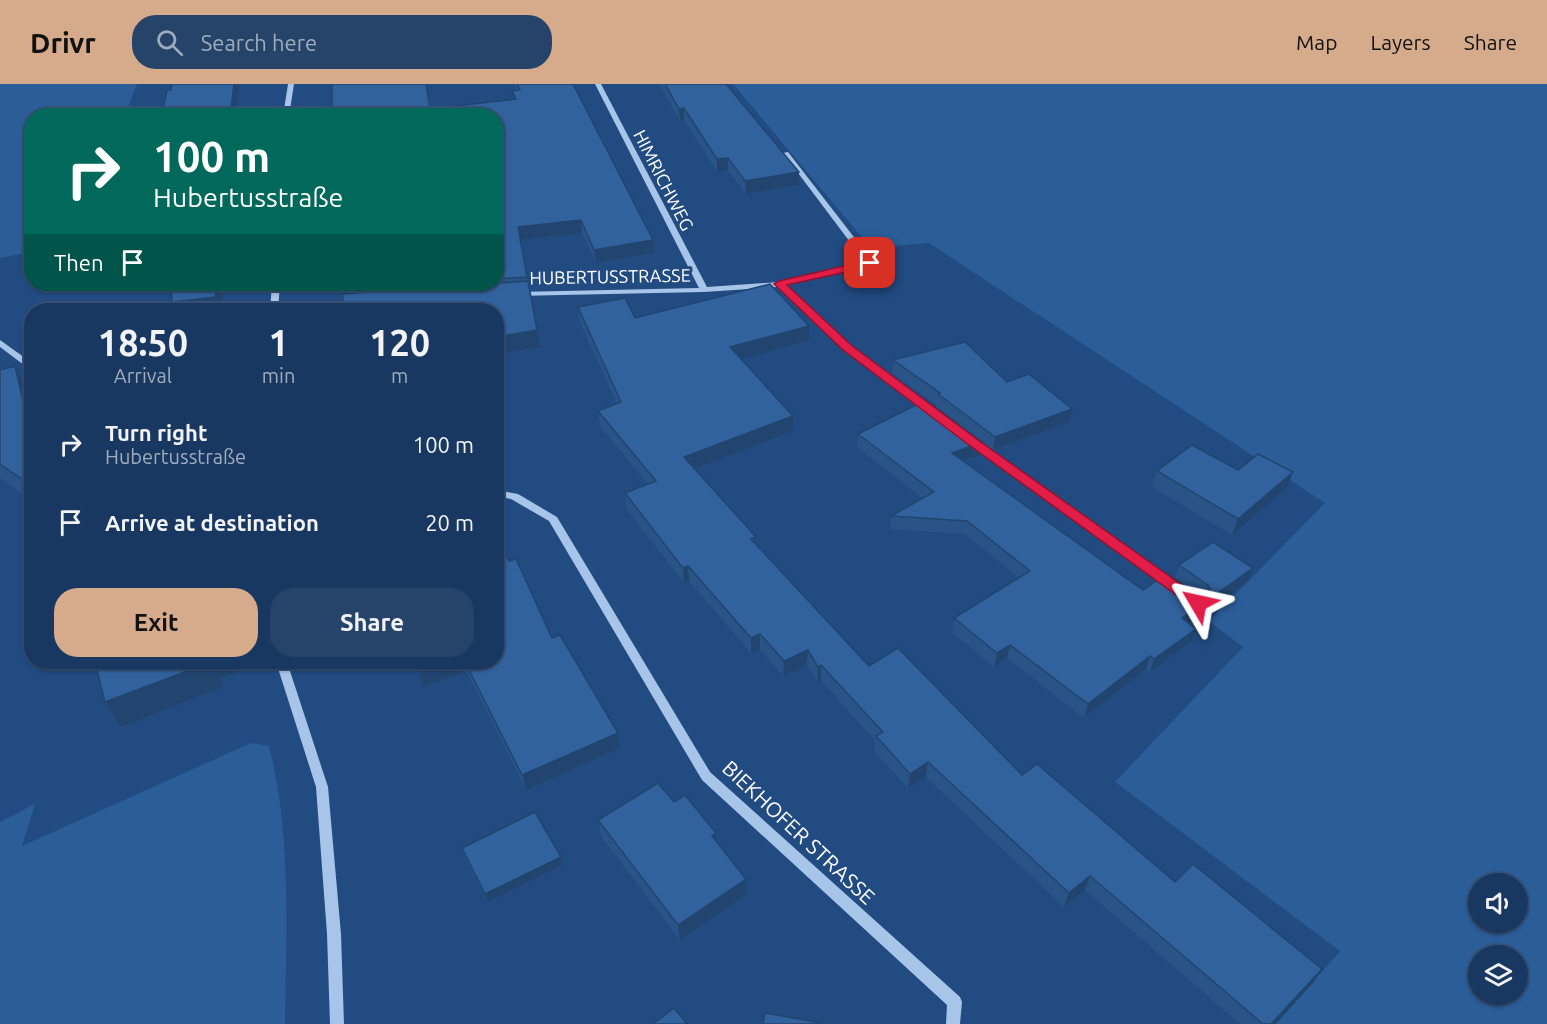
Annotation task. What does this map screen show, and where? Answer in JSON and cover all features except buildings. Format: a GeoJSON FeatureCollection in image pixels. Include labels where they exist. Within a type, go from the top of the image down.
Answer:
{"type":"FeatureCollection","features":[{"type":"Feature","properties":{"kind":"street"},"geometry":{"type":"LineString","coordinates":[[287,108],[291,84]]}},
{"type":"Feature","properties":{"kind":"street","name":"HIMRICHWEG"},"geometry":{"type":"LineString","coordinates":[[598,84],[704,290]]}},
{"type":"Feature","properties":{"kind":"street","name":"HUBERTUSSTRASSE"},"geometry":{"type":"LineString","coordinates":[[505,295],[704,290],[779,284],[870,263],[786,153]]}},
{"type":"Feature","properties":{"kind":"street"},"geometry":{"type":"LineString","coordinates":[[779,284],[847,347],[937,415]]}},
{"type":"Feature","properties":{"kind":"street"},"geometry":{"type":"LineString","coordinates":[[0,343],[24,362]]}},
{"type":"Feature","properties":{"kind":"street"},"geometry":{"type":"LineString","coordinates":[[0,389],[24,384]]}},
{"type":"Feature","properties":{"kind":"street"},"geometry":{"type":"LineString","coordinates":[[964,436],[1179,590]]}},
{"type":"Feature","properties":{"kind":"street","name":"BIEKHOFER STRASSE"},"geometry":{"type":"LineString","coordinates":[[504,494],[514,496],[553,519],[706,776],[955,1002],[953,1024]]}},
{"type":"Feature","properties":{"kind":"street"},"geometry":{"type":"LineString","coordinates":[[283,669],[322,787],[334,934],[337,1024]]}},
{"type":"Feature","properties":{"kind":"shaded area"},"geometry":{"type":"Polygon","coordinates":[[[0,84],[137,84],[128,108],[24,108],[24,253],[0,258],[0,84]]]}},
{"type":"Feature","properties":{"kind":"shaded area"},"geometry":{"type":"Polygon","coordinates":[[[733,84],[1547,84],[1547,1024],[1276,1024],[1340,951],[1115,782],[1243,647],[1209,621],[1325,503],[929,243],[871,248],[733,84]]]}},
{"type":"Feature","properties":{"kind":"shaded area"},"geometry":{"type":"Polygon","coordinates":[[[251,743],[269,746],[281,814],[286,884],[285,1024],[0,1024],[0,822],[35,804],[22,846],[251,743]]]}},
{"type":"Feature","properties":{"kind":"route"},"geometry":{"type":"LineString","coordinates":[[870,263],[779,284],[847,347],[973,443],[1198,603]]}}]}
